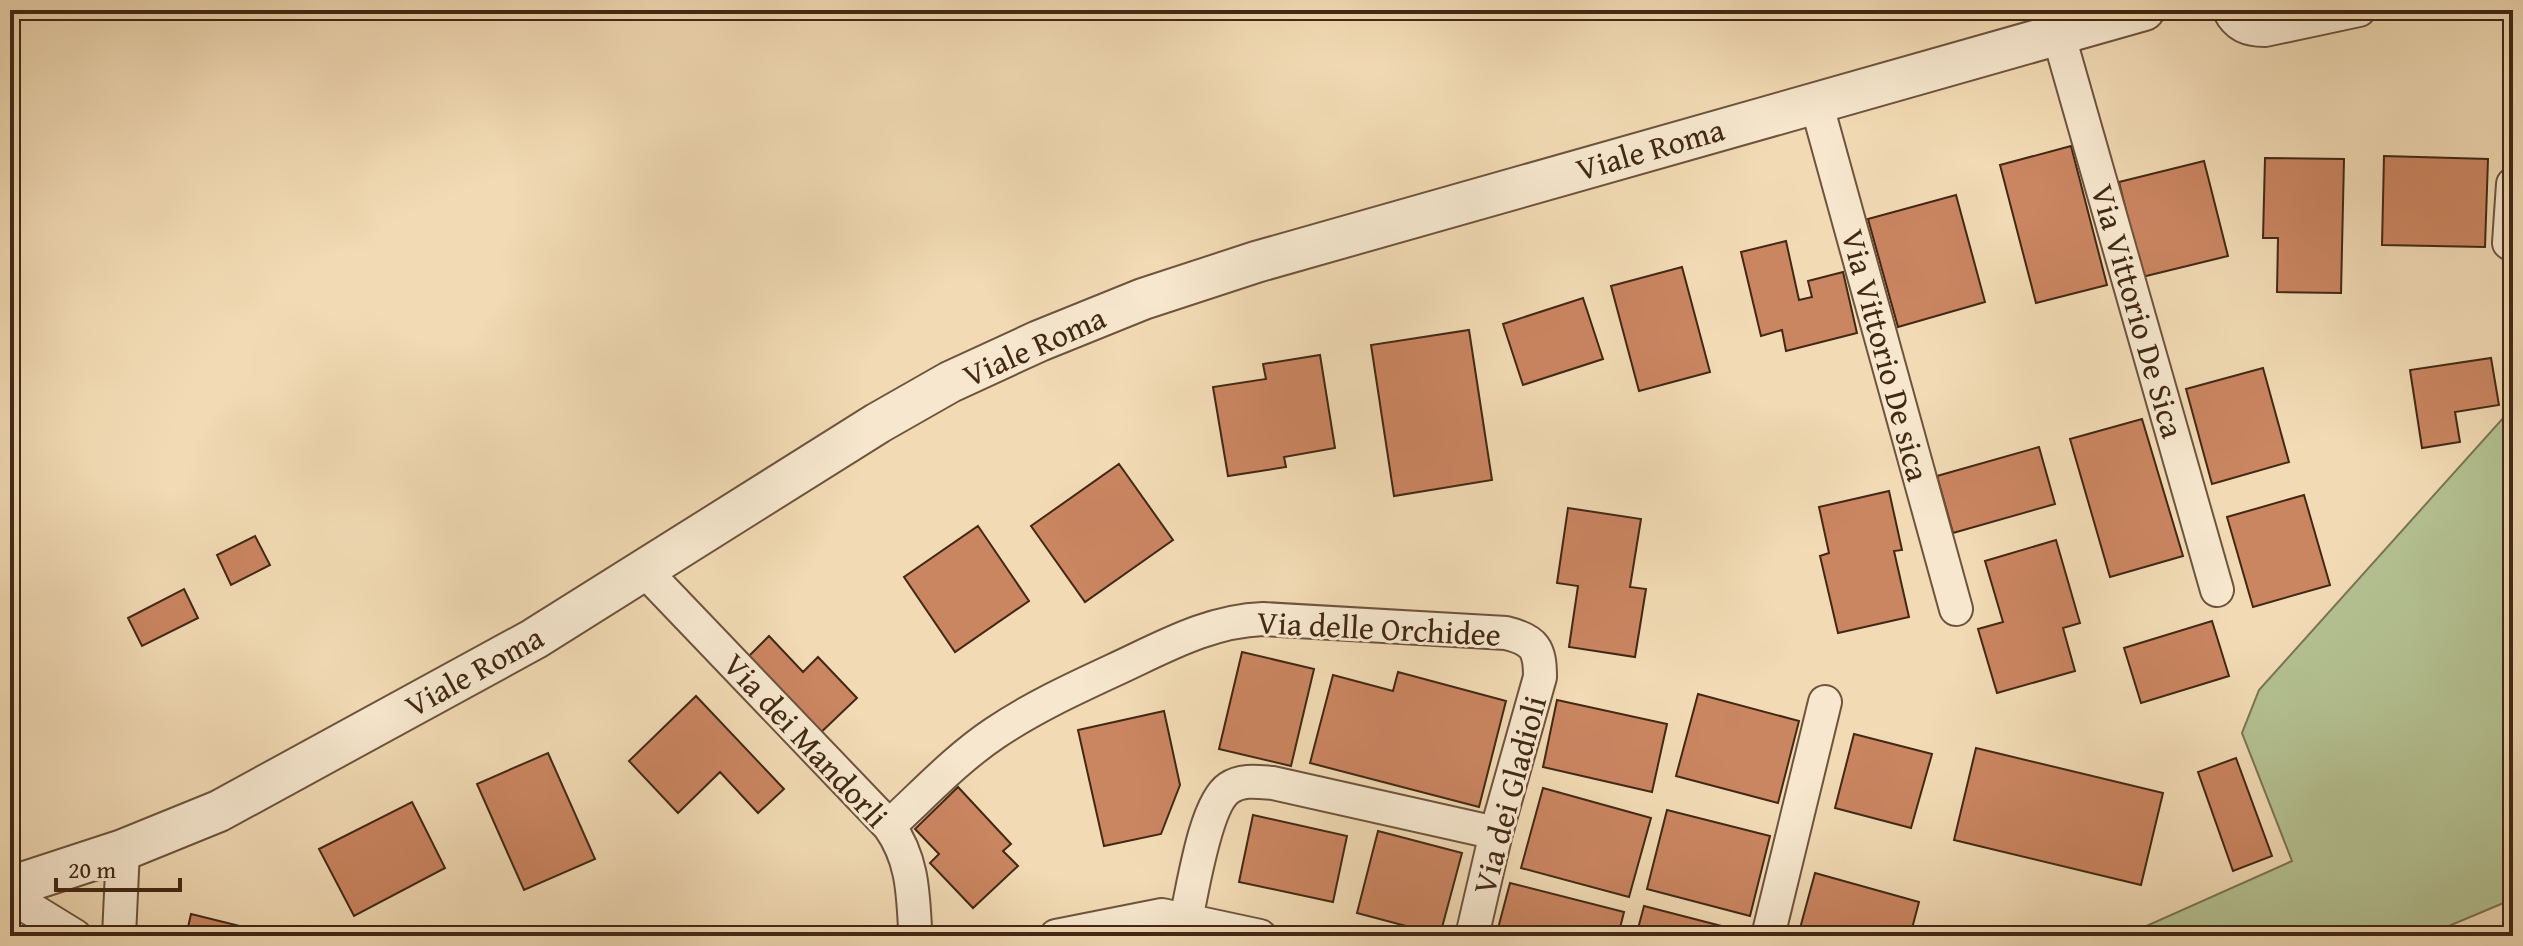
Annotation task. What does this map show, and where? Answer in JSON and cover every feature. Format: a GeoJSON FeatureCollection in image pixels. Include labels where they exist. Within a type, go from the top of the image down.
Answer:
{"type":"FeatureCollection","features":[{"type":"Feature","properties":{"kind":"street","name":"Viale Roma"},"geometry":{"type":"LineString","coordinates":[[10,887],[123,850],[219,811],[534,639],[914,402],[1039,341],[1200,279],[1256,262],[2144,10]]}},
{"type":"Feature","properties":{"kind":"street"},"geometry":{"type":"LineString","coordinates":[[2229,10],[2235,22],[2251,30],[2265,30],[2359,10]]}},
{"type":"Feature","properties":{"kind":"street","name":"Via Vittorio De Sica"},"geometry":{"type":"LineString","coordinates":[[2058,33],[2217,590]]}},
{"type":"Feature","properties":{"kind":"street","name":"Via Vittorio De sica"},"geometry":{"type":"LineString","coordinates":[[1816,102],[1956,609]]}},
{"type":"Feature","properties":{"kind":"street"},"geometry":{"type":"LineString","coordinates":[[2509,243],[2513,184]]}},
{"type":"Feature","properties":{"kind":"street","name":"Via dei Mandorli"},"geometry":{"type":"LineString","coordinates":[[644,570],[889,826],[906,854],[909,868],[915,928],[911,936]]}},
{"type":"Feature","properties":{"kind":"street","name":"Via delle Orchidee"},"geometry":{"type":"LineString","coordinates":[[889,826],[994,733],[1071,691],[1191,634],[1219,625],[1275,619],[1506,633],[1533,644],[1539,653]]}},
{"type":"Feature","properties":{"kind":"street","name":"Via dei Gladioli"},"geometry":{"type":"LineString","coordinates":[[1472,936],[1496,833],[1538,688],[1539,653]]}},
{"type":"Feature","properties":{"kind":"street"},"geometry":{"type":"LineString","coordinates":[[1768,936],[1825,702]]}},
{"type":"Feature","properties":{"kind":"street"},"geometry":{"type":"LineString","coordinates":[[1186,919],[1211,814],[1221,796],[1238,783],[1273,783],[1496,833]]}},
{"type":"Feature","properties":{"kind":"street"},"geometry":{"type":"LineString","coordinates":[[119,936],[123,850]]}},
{"type":"Feature","properties":{"kind":"street"},"geometry":{"type":"LineString","coordinates":[[10,896],[75,936]]}},
{"type":"Feature","properties":{"kind":"street"},"geometry":{"type":"LineString","coordinates":[[1056,936],[1162,915],[1260,936]]}},
{"type":"Feature","properties":{"kind":"green space"},"geometry":{"type":"Polygon","coordinates":[[[2513,407],[2513,899],[2425,936],[2147,936],[2144,927],[2292,861],[2242,733],[2259,690],[2513,407]]]}},
{"type":"Feature","properties":{"kind":"building"},"geometry":{"type":"Polygon","coordinates":[[[2071,146],[2107,285],[2036,303],[2000,165],[2071,146]]]}},
{"type":"Feature","properties":{"kind":"building"},"geometry":{"type":"Polygon","coordinates":[[[2384,156],[2488,159],[2485,247],[2382,245],[2384,156]]]}},
{"type":"Feature","properties":{"kind":"building"},"geometry":{"type":"Polygon","coordinates":[[[2265,158],[2344,159],[2341,293],[2277,292],[2278,238],[2263,238],[2265,158]]]}},
{"type":"Feature","properties":{"kind":"building"},"geometry":{"type":"Polygon","coordinates":[[[2204,161],[2228,256],[2142,277],[2119,182],[2204,161]]]}},
{"type":"Feature","properties":{"kind":"building"},"geometry":{"type":"Polygon","coordinates":[[[1956,195],[1985,302],[1898,327],[1868,219],[1956,195]]]}},
{"type":"Feature","properties":{"kind":"building"},"geometry":{"type":"Polygon","coordinates":[[[1786,241],[1799,300],[1812,297],[1808,281],[1843,272],[1857,333],[1786,351],[1782,330],[1761,336],[1741,252],[1786,241]]]}},
{"type":"Feature","properties":{"kind":"building"},"geometry":{"type":"Polygon","coordinates":[[[1682,267],[1710,372],[1639,391],[1611,286],[1682,267]]]}},
{"type":"Feature","properties":{"kind":"building"},"geometry":{"type":"Polygon","coordinates":[[[1583,298],[1603,359],[1523,385],[1503,324],[1583,298]]]}},
{"type":"Feature","properties":{"kind":"building"},"geometry":{"type":"Polygon","coordinates":[[[1469,330],[1492,480],[1394,496],[1371,345],[1469,330]]]}},
{"type":"Feature","properties":{"kind":"building"},"geometry":{"type":"Polygon","coordinates":[[[1320,355],[1335,448],[1284,457],[1286,467],[1228,476],[1213,387],[1266,379],[1263,364],[1320,355]]]}},
{"type":"Feature","properties":{"kind":"building"},"geometry":{"type":"Polygon","coordinates":[[[2491,358],[2499,405],[2455,412],[2460,442],[2422,448],[2410,370],[2491,358]]]}},
{"type":"Feature","properties":{"kind":"building"},"geometry":{"type":"Polygon","coordinates":[[[2263,368],[2289,462],[2212,484],[2186,389],[2263,368]]]}},
{"type":"Feature","properties":{"kind":"building"},"geometry":{"type":"Polygon","coordinates":[[[2142,419],[2183,556],[2110,577],[2070,439],[2142,419]]]}},
{"type":"Feature","properties":{"kind":"building"},"geometry":{"type":"Polygon","coordinates":[[[2039,447],[2055,504],[1953,533],[1937,476],[2039,447]]]}},
{"type":"Feature","properties":{"kind":"building"},"geometry":{"type":"Polygon","coordinates":[[[1119,464],[1173,540],[1085,602],[1031,526],[1119,464]]]}},
{"type":"Feature","properties":{"kind":"building"},"geometry":{"type":"Polygon","coordinates":[[[1889,491],[1902,550],[1894,551],[1909,617],[1838,633],[1820,556],[1829,553],[1819,507],[1889,491]]]}},
{"type":"Feature","properties":{"kind":"building"},"geometry":{"type":"Polygon","coordinates":[[[2304,495],[2330,585],[2253,607],[2227,517],[2304,495]]]}},
{"type":"Feature","properties":{"kind":"building"},"geometry":{"type":"Polygon","coordinates":[[[1568,508],[1641,519],[1630,587],[1646,589],[1635,657],[1569,647],[1578,586],[1557,583],[1568,508]]]}},
{"type":"Feature","properties":{"kind":"building"},"geometry":{"type":"Polygon","coordinates":[[[978,526],[1029,601],[955,652],[904,577],[978,526]]]}},
{"type":"Feature","properties":{"kind":"building"},"geometry":{"type":"Polygon","coordinates":[[[255,536],[270,565],[231,585],[217,555],[255,536]]]}},
{"type":"Feature","properties":{"kind":"building"},"geometry":{"type":"Polygon","coordinates":[[[2056,540],[2080,623],[2063,628],[2075,671],[1997,693],[1978,629],[2003,622],[1985,561],[2056,540]]]}},
{"type":"Feature","properties":{"kind":"building"},"geometry":{"type":"Polygon","coordinates":[[[184,589],[198,618],[142,646],[128,618],[184,589]]]}},
{"type":"Feature","properties":{"kind":"building"},"geometry":{"type":"Polygon","coordinates":[[[2212,621],[2229,676],[2141,703],[2124,648],[2212,621]]]}},
{"type":"Feature","properties":{"kind":"building"},"geometry":{"type":"Polygon","coordinates":[[[769,636],[803,672],[818,657],[857,698],[815,738],[743,662],[769,636]]]}},
{"type":"Feature","properties":{"kind":"building"},"geometry":{"type":"Polygon","coordinates":[[[1242,652],[1314,669],[1291,766],[1219,749],[1242,652]]]}},
{"type":"Feature","properties":{"kind":"building"},"geometry":{"type":"Polygon","coordinates":[[[1398,672],[1506,701],[1479,807],[1310,763],[1333,675],[1393,691],[1398,672]]]}},
{"type":"Feature","properties":{"kind":"building"},"geometry":{"type":"Polygon","coordinates":[[[1698,694],[1799,721],[1778,803],[1676,776],[1698,694]]]}},
{"type":"Feature","properties":{"kind":"building"},"geometry":{"type":"Polygon","coordinates":[[[696,696],[784,789],[758,813],[720,772],[678,813],[629,761],[696,696]]]}},
{"type":"Feature","properties":{"kind":"building"},"geometry":{"type":"Polygon","coordinates":[[[1557,700],[1667,724],[1652,792],[1543,767],[1557,700]]]}},
{"type":"Feature","properties":{"kind":"building"},"geometry":{"type":"Polygon","coordinates":[[[1164,711],[1180,785],[1161,834],[1104,846],[1078,730],[1164,711]]]}},
{"type":"Feature","properties":{"kind":"building"},"geometry":{"type":"Polygon","coordinates":[[[1854,734],[1932,754],[1911,828],[1835,808],[1854,734]]]}},
{"type":"Feature","properties":{"kind":"building"},"geometry":{"type":"Polygon","coordinates":[[[1976,748],[2163,793],[2141,885],[1954,840],[1976,748]]]}},
{"type":"Feature","properties":{"kind":"building"},"geometry":{"type":"Polygon","coordinates":[[[548,753],[595,859],[524,890],[477,784],[548,753]]]}},
{"type":"Feature","properties":{"kind":"building"},"geometry":{"type":"Polygon","coordinates":[[[2236,758],[2272,856],[2233,871],[2198,772],[2236,758]]]}},
{"type":"Feature","properties":{"kind":"building"},"geometry":{"type":"Polygon","coordinates":[[[958,787],[1011,844],[1003,851],[1018,866],[973,908],[930,863],[939,854],[915,829],[958,787]]]}},
{"type":"Feature","properties":{"kind":"building"},"geometry":{"type":"Polygon","coordinates":[[[1543,788],[1651,818],[1629,897],[1521,868],[1543,788]]]}},
{"type":"Feature","properties":{"kind":"building"},"geometry":{"type":"Polygon","coordinates":[[[412,802],[445,868],[354,916],[319,849],[412,802]]]}},
{"type":"Feature","properties":{"kind":"building"},"geometry":{"type":"Polygon","coordinates":[[[1667,810],[1770,836],[1750,916],[1647,889],[1667,810]]]}},
{"type":"Feature","properties":{"kind":"building"},"geometry":{"type":"Polygon","coordinates":[[[1253,815],[1347,836],[1333,902],[1239,882],[1253,815]]]}},
{"type":"Feature","properties":{"kind":"building"},"geometry":{"type":"Polygon","coordinates":[[[1378,831],[1462,853],[1440,935],[1357,913],[1378,831]]]}},
{"type":"Feature","properties":{"kind":"building"},"geometry":{"type":"Polygon","coordinates":[[[1815,873],[1919,902],[1910,936],[1813,936],[1799,932],[1815,873]]]}},
{"type":"Feature","properties":{"kind":"building"},"geometry":{"type":"Polygon","coordinates":[[[1510,883],[1624,912],[1618,936],[1496,936],[1510,883]]]}},
{"type":"Feature","properties":{"kind":"building"},"geometry":{"type":"Polygon","coordinates":[[[1644,906],[1737,930],[1735,936],[1636,936],[1644,906]]]}},
{"type":"Feature","properties":{"kind":"building"},"geometry":{"type":"Polygon","coordinates":[[[191,914],[280,936],[186,936],[191,914]]]}}]}
